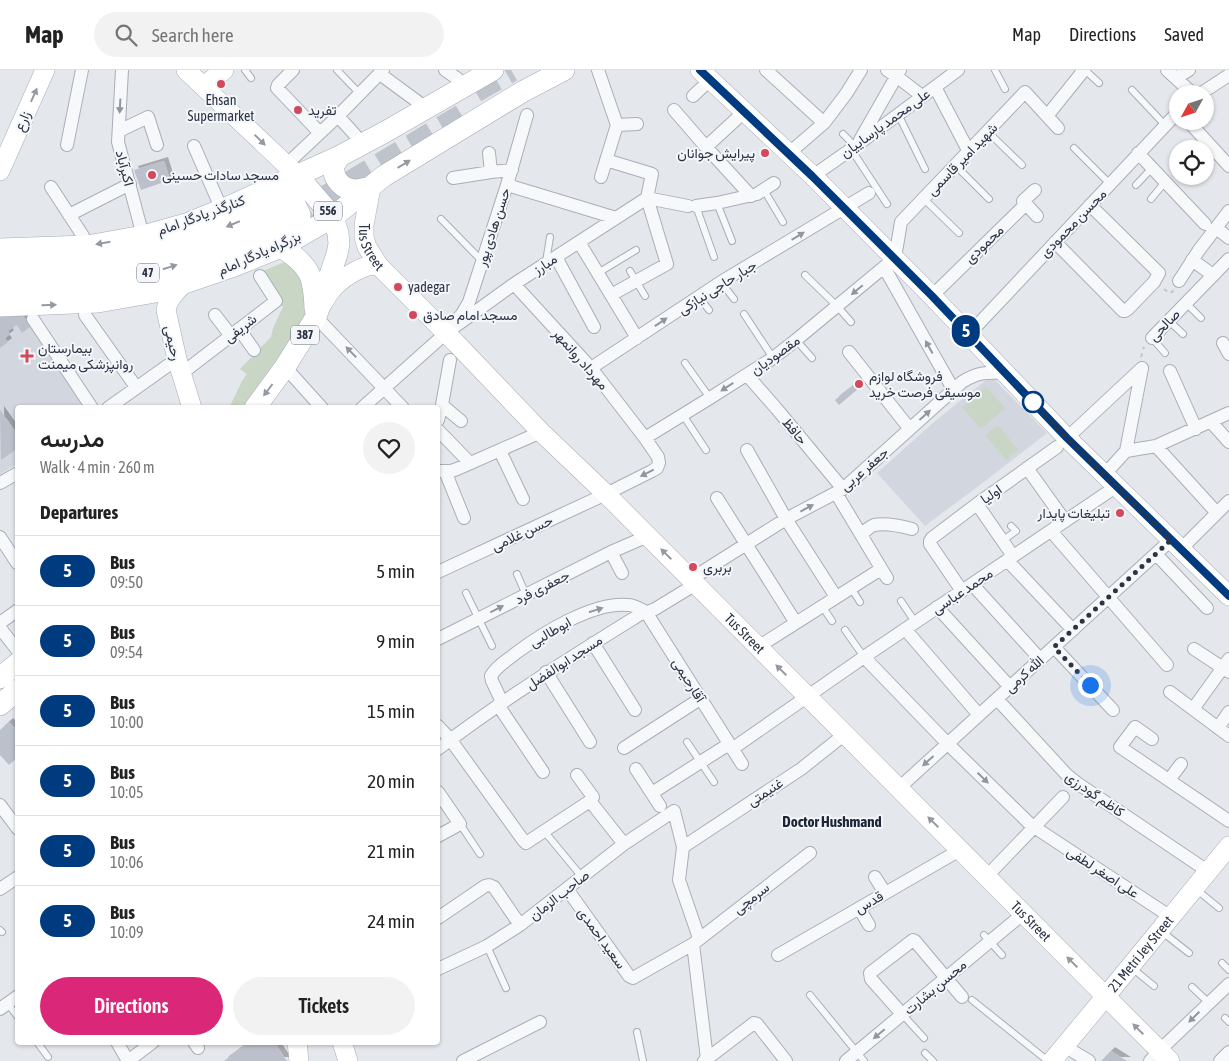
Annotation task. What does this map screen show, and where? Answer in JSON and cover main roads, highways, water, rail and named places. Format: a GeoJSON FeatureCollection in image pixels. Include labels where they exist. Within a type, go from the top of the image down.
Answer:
{"type":"FeatureCollection","features":[{"type":"Feature","properties":{"kind":"highway","name":"47"},"geometry":{"type":"LineString","coordinates":[[2,252],[87,262],[118,259],[149,253],[194,240],[279,204]]}},
{"type":"Feature","properties":{"kind":"highway","name":"47"},"geometry":{"type":"LineString","coordinates":[[0,288],[94,282],[155,272],[233,246],[279,204]]}},
{"type":"Feature","properties":{"kind":"main road","name":"کنارگذر یادگار امام"},"geometry":{"type":"LineString","coordinates":[[2,252],[87,246],[143,236],[222,210],[279,204],[292,170],[340,156],[493,70]]}},
{"type":"Feature","properties":{"kind":"main road","name":"بزرگراه یادگار امام"},"geometry":{"type":"LineString","coordinates":[[0,306],[98,302],[161,291],[234,266],[280,247],[333,217],[384,176],[522,92],[564,70]]}},
{"type":"Feature","properties":{"kind":"main road"},"geometry":{"type":"LineString","coordinates":[[340,156],[334,166],[335,174],[340,184],[348,189],[355,190],[372,187]]}},
{"type":"Feature","properties":{"kind":"main road","name":"556"},"geometry":{"type":"LineString","coordinates":[[292,170],[333,217],[338,233],[337,254]]}},
{"type":"Feature","properties":{"kind":"main road"},"geometry":{"type":"LineString","coordinates":[[279,204],[283,191],[294,202],[300,216],[298,229],[280,247],[296,257],[311,275],[315,291],[316,317]]}},
{"type":"Feature","properties":{"kind":"main road","name":"387"},"geometry":{"type":"LineString","coordinates":[[257,405],[285,367],[316,317],[337,254]]}},
{"type":"Feature","properties":{"kind":"main road"},"geometry":{"type":"LineString","coordinates":[[0,678],[15,666]]}},
{"type":"Feature","properties":{"kind":"main road"},"geometry":{"type":"LineString","coordinates":[[0,705],[15,692]]}},
{"type":"Feature","properties":{"kind":"tunnel"},"geometry":{"type":"LineString","coordinates":[[475,91],[511,70]]}},
{"type":"Feature","properties":{"kind":"tunnel"},"geometry":{"type":"LineString","coordinates":[[288,220],[462,116]]}},
{"type":"Feature","properties":{"kind":"place","name":"Ehsan Supermarket"},"geometry":{"type":"Point","coordinates":[221,84]}},
{"type":"Feature","properties":{"kind":"place","name":"تفرید"},"geometry":{"type":"Point","coordinates":[298,110]}},
{"type":"Feature","properties":{"kind":"place","name":"پیرایش جوانان"},"geometry":{"type":"Point","coordinates":[765,153]}},
{"type":"Feature","properties":{"kind":"place","name":"مسجد سادات حسینی"},"geometry":{"type":"Point","coordinates":[152,175]}},
{"type":"Feature","properties":{"kind":"place","name":"yadegar"},"geometry":{"type":"Point","coordinates":[398,287]}},
{"type":"Feature","properties":{"kind":"place","name":"مسجد امام صادق"},"geometry":{"type":"Point","coordinates":[413,315]}},
{"type":"Feature","properties":{"kind":"place","name":"بیمارستان روانپزشکی میمنت"},"geometry":{"type":"Point","coordinates":[27,356]}},
{"type":"Feature","properties":{"kind":"place","name":"فروشگاه لوازم موسیقی فرصت خرید"},"geometry":{"type":"Point","coordinates":[859,384]}},
{"type":"Feature","properties":{"kind":"place","name":"تبلیغات پایدار"},"geometry":{"type":"Point","coordinates":[1120,513]}},
{"type":"Feature","properties":{"kind":"place","name":"بربری"},"geometry":{"type":"Point","coordinates":[693,567]}},
{"type":"Feature","properties":{"kind":"district","name":"Doctor Hushmand"},"geometry":{"type":"Point","coordinates":[832,822]}}]}
